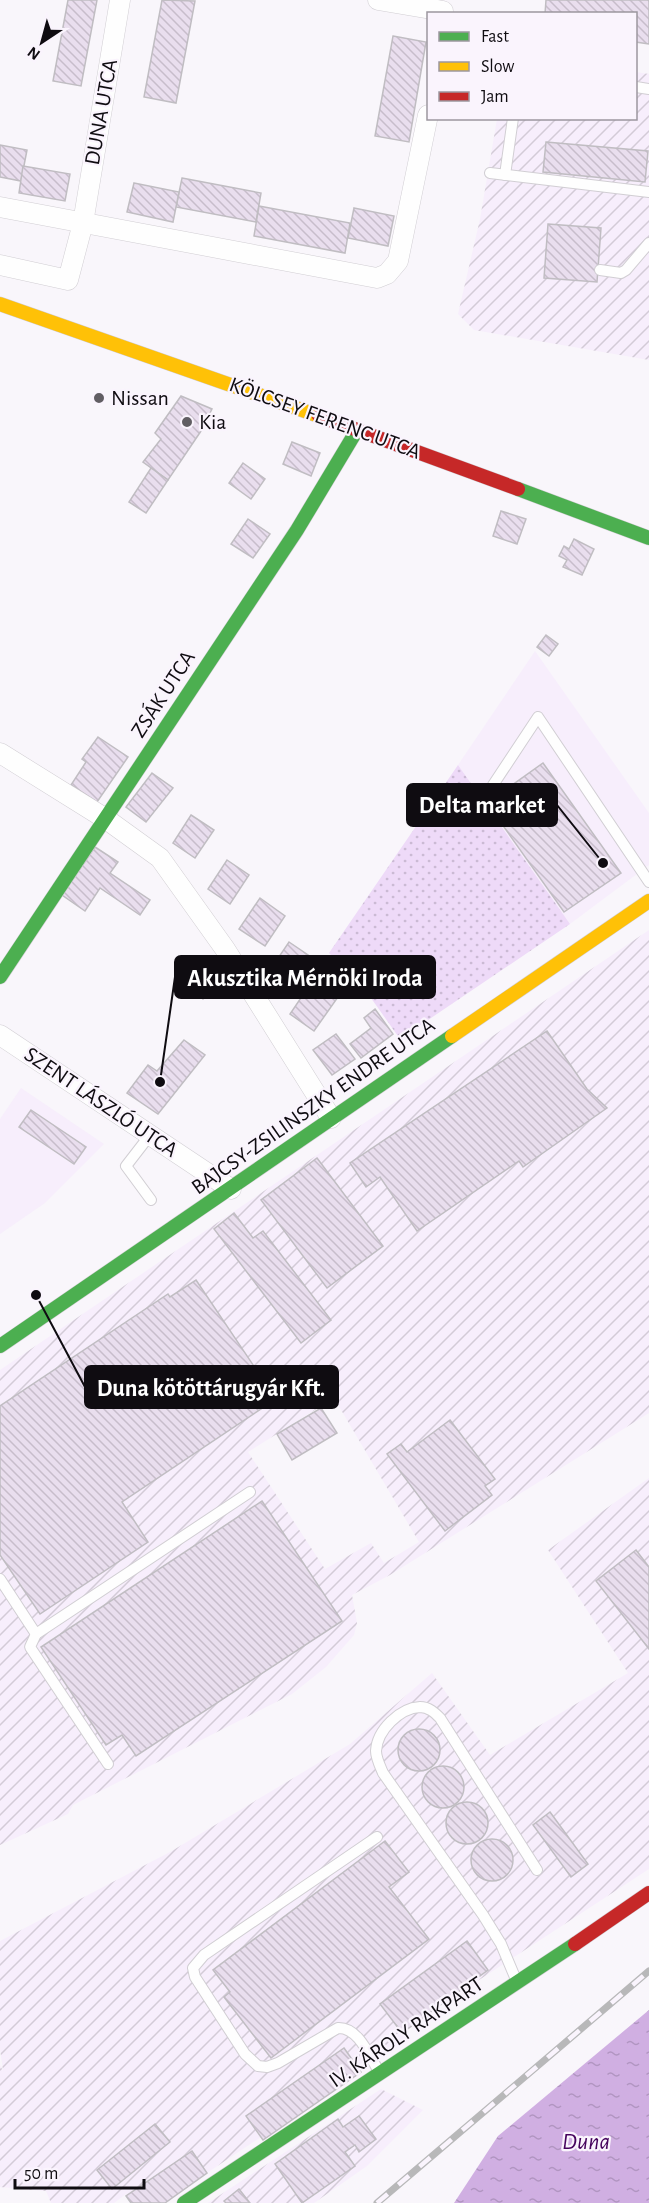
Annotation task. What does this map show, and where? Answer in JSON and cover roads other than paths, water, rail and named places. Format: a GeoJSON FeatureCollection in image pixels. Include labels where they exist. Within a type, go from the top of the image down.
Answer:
{"type":"FeatureCollection","features":[{"type":"Feature","properties":{"kind":"street","name":"DUNA UTCA"},"geometry":{"type":"LineString","coordinates":[[83,223],[120,0]]}},
{"type":"Feature","properties":{"kind":"street"},"geometry":{"type":"LineString","coordinates":[[378,0],[447,8]]}},
{"type":"Feature","properties":{"kind":"street"},"geometry":{"type":"LineString","coordinates":[[0,207],[377,278],[387,274],[398,261],[428,120]]}},
{"type":"Feature","properties":{"kind":"street"},"geometry":{"type":"LineString","coordinates":[[0,265],[68,280],[83,223]]}},
{"type":"Feature","properties":{"kind":"street","name":"KÖLCSEY FERENC UTCA"},"geometry":{"type":"LineString","coordinates":[[0,304],[266,396],[649,538]]}},
{"type":"Feature","properties":{"kind":"street","name":"ZSÁK UTCA"},"geometry":{"type":"LineString","coordinates":[[0,977],[297,530],[357,430]]}},
{"type":"Feature","properties":{"kind":"street"},"geometry":{"type":"LineString","coordinates":[[0,753],[106,819],[160,858],[225,949],[331,1118]]}},
{"type":"Feature","properties":{"kind":"street","name":"BAJCSY-ZSILINSZKY ENDRE UTCA"},"geometry":{"type":"LineString","coordinates":[[0,1346],[649,900]]}},
{"type":"Feature","properties":{"kind":"street","name":"SZENT LÁSZLÓ UTCA"},"geometry":{"type":"LineString","coordinates":[[0,1035],[231,1189]]}},
{"type":"Feature","properties":{"kind":"street","name":"IV. KÁROLY RAKPART"},"geometry":{"type":"LineString","coordinates":[[184,2203],[649,1893]]}},
{"type":"Feature","properties":{"kind":"lane"},"geometry":{"type":"LineString","coordinates":[[506,175],[513,120]]}},
{"type":"Feature","properties":{"kind":"lane"},"geometry":{"type":"LineString","coordinates":[[490,173],[649,192]]}},
{"type":"Feature","properties":{"kind":"lane"},"geometry":{"type":"LineString","coordinates":[[600,270],[621,273],[649,243]]}},
{"type":"Feature","properties":{"kind":"lane"},"geometry":{"type":"LineString","coordinates":[[494,785],[538,717],[649,882]]}},
{"type":"Feature","properties":{"kind":"lane"},"geometry":{"type":"LineString","coordinates":[[150,1135],[126,1166],[151,1200]]}},
{"type":"Feature","properties":{"kind":"lane"},"geometry":{"type":"LineString","coordinates":[[108,1764],[30,1647],[36,1634],[249,1492]]}},
{"type":"Feature","properties":{"kind":"lane"},"geometry":{"type":"LineString","coordinates":[[0,1579],[36,1634]]}},
{"type":"Feature","properties":{"kind":"lane"},"geometry":{"type":"LineString","coordinates":[[517,1983],[501,1944],[483,1915],[383,1773],[377,1760],[376,1750],[383,1730],[407,1710],[421,1707],[435,1713],[537,1870]]}},
{"type":"Feature","properties":{"kind":"lane"},"geometry":{"type":"LineString","coordinates":[[377,1837],[204,1955],[193,1968],[195,1977],[245,2054],[258,2066],[267,2067],[278,2063],[338,2028],[346,2028],[356,2034],[380,2074]]}},
{"type":"Feature","properties":{"kind":"water","name":"Duna"},"geometry":{"type":"Polygon","coordinates":[[[649,2010],[649,2203],[454,2203],[498,2136],[649,2010]]]}},
{"type":"Feature","properties":{"kind":"railway"},"geometry":{"type":"LineString","coordinates":[[377,2203],[649,1971]]}},
{"type":"Feature","properties":{"kind":"place","name":"Nissan"},"geometry":{"type":"Point","coordinates":[99,398]}},
{"type":"Feature","properties":{"kind":"place","name":"Kia"},"geometry":{"type":"Point","coordinates":[187,422]}},
{"type":"Feature","properties":{"kind":"place","name":"Delta market"},"geometry":{"type":"Point","coordinates":[603,863]}},
{"type":"Feature","properties":{"kind":"place","name":"Akusztika Mérnöki Iroda"},"geometry":{"type":"Point","coordinates":[160,1082]}},
{"type":"Feature","properties":{"kind":"place","name":"Duna kötöttárugyár Kft."},"geometry":{"type":"Point","coordinates":[36,1295]}}]}
